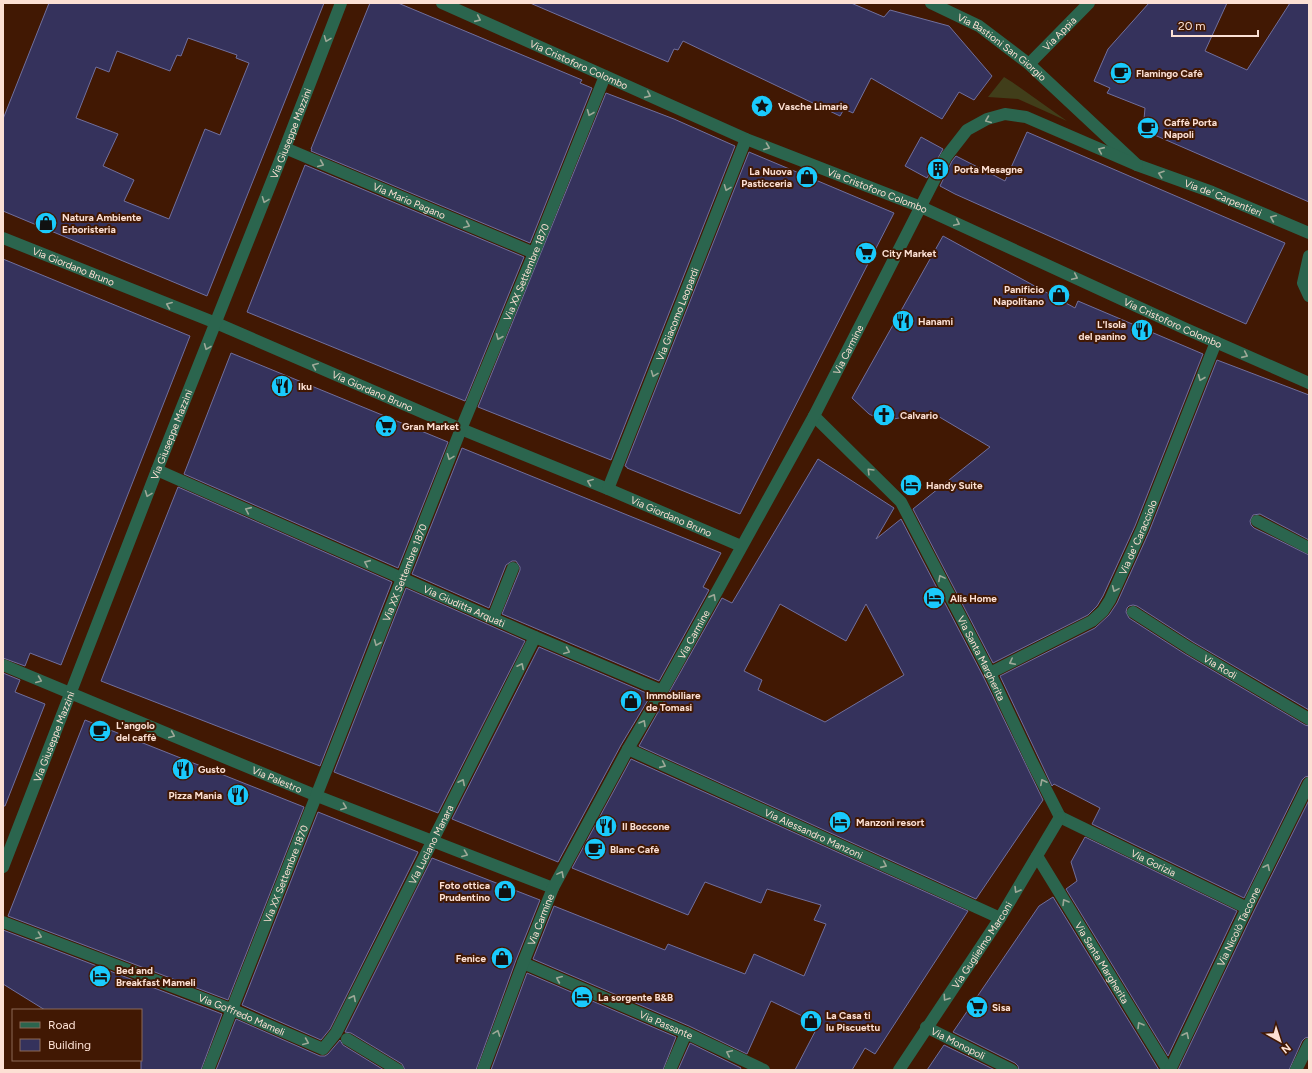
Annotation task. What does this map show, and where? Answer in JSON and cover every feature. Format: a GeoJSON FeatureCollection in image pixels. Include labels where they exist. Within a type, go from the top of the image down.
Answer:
{"type":"FeatureCollection","features":[{"type":"Feature","properties":{"kind":"street","name":"Via Giuseppe Mazzini"},"geometry":{"type":"LineString","coordinates":[[3,867],[157,470],[286,148],[341,3]]}},
{"type":"Feature","properties":{"kind":"street","name":"Via Cristoforo Colombo"},"geometry":{"type":"LineString","coordinates":[[442,3],[746,139],[921,207],[1309,383]]}},
{"type":"Feature","properties":{"kind":"street","name":"Via Bastioni San Giorgio"},"geometry":{"type":"LineString","coordinates":[[931,3],[979,26],[1030,64],[1050,83]]}},
{"type":"Feature","properties":{"kind":"street","name":"Via Appia"},"geometry":{"type":"LineString","coordinates":[[1030,64],[1089,3]]}},
{"type":"Feature","properties":{"kind":"street","name":"Via XX Settembre 1870"},"geometry":{"type":"LineString","coordinates":[[208,1070],[461,429],[605,76]]}},
{"type":"Feature","properties":{"kind":"street","name":"Via de' Carpentieri"},"geometry":{"type":"LineString","coordinates":[[1050,83],[1137,165]]}},
{"type":"Feature","properties":{"kind":"street","name":"Via de' Carpentieri"},"geometry":{"type":"LineString","coordinates":[[921,207],[946,157],[967,130],[987,119],[1005,114],[1026,117],[1137,165],[1212,192],[1309,233]]}},
{"type":"Feature","properties":{"kind":"street","name":"Via Giacomo Leopardi"},"geometry":{"type":"LineString","coordinates":[[608,489],[746,139]]}},
{"type":"Feature","properties":{"kind":"street","name":"Via Mario Pagano"},"geometry":{"type":"LineString","coordinates":[[286,148],[534,253]]}},
{"type":"Feature","properties":{"kind":"street","name":"Via Carmine"},"geometry":{"type":"LineString","coordinates":[[483,1070],[553,888],[628,749],[662,691],[814,416],[921,207]]}},
{"type":"Feature","properties":{"kind":"street","name":"Via Giordano Bruno"},"geometry":{"type":"LineString","coordinates":[[3,238],[216,323],[461,429],[608,489],[741,546]]}},
{"type":"Feature","properties":{"kind":"street"},"geometry":{"type":"LineString","coordinates":[[1309,256],[1304,283],[1309,296]]}},
{"type":"Feature","properties":{"kind":"street","name":"Via de' Caracciolo"},"geometry":{"type":"LineString","coordinates":[[990,673],[1092,621],[1107,606],[1142,528],[1216,342]]}},
{"type":"Feature","properties":{"kind":"street","name":"Via Santa Margherita"},"geometry":{"type":"LineString","coordinates":[[814,416],[901,502],[990,673],[1060,817]]}},
{"type":"Feature","properties":{"kind":"street","name":"Via Giuditta Arquati"},"geometry":{"type":"LineString","coordinates":[[157,470],[535,637],[662,691]]}},
{"type":"Feature","properties":{"kind":"street"},"geometry":{"type":"LineString","coordinates":[[1257,521],[1309,548]]}},
{"type":"Feature","properties":{"kind":"street"},"geometry":{"type":"LineString","coordinates":[[493,618],[513,568]]}},
{"type":"Feature","properties":{"kind":"street","name":"Via Rodi"},"geometry":{"type":"LineString","coordinates":[[1133,612],[1189,648],[1309,719]]}},
{"type":"Feature","properties":{"kind":"street","name":"Via Luciano Manara"},"geometry":{"type":"LineString","coordinates":[[323,1049],[336,1033],[535,637]]}},
{"type":"Feature","properties":{"kind":"street","name":"Via Palestro"},"geometry":{"type":"LineString","coordinates":[[3,665],[317,796],[553,888]]}},
{"type":"Feature","properties":{"kind":"street","name":"Via Alessandro Manzoni"},"geometry":{"type":"LineString","coordinates":[[628,749],[1000,918]]}},
{"type":"Feature","properties":{"kind":"street","name":"Via Nicolò Taccone"},"geometry":{"type":"LineString","coordinates":[[1169,1070],[1309,783]]}},
{"type":"Feature","properties":{"kind":"street","name":"Via Guglielmo Marconi"},"geometry":{"type":"LineString","coordinates":[[899,1070],[926,1027],[1000,918],[1060,817]]}},
{"type":"Feature","properties":{"kind":"street","name":"Via Gorizia"},"geometry":{"type":"LineString","coordinates":[[1060,817],[1247,908]]}},
{"type":"Feature","properties":{"kind":"street","name":"Via Santa Margherita"},"geometry":{"type":"LineString","coordinates":[[1036,856],[1169,1070]]}},
{"type":"Feature","properties":{"kind":"street","name":"Via Goffredo Mameli"},"geometry":{"type":"LineString","coordinates":[[3,922],[231,1009],[323,1049]]}},
{"type":"Feature","properties":{"kind":"street","name":"Via Passante"},"geometry":{"type":"LineString","coordinates":[[523,963],[686,1033],[764,1070]]}},
{"type":"Feature","properties":{"kind":"street","name":"Via Monopoli"},"geometry":{"type":"LineString","coordinates":[[926,1027],[1012,1070]]}},
{"type":"Feature","properties":{"kind":"street"},"geometry":{"type":"LineString","coordinates":[[670,1070],[686,1033]]}},
{"type":"Feature","properties":{"kind":"street"},"geometry":{"type":"LineString","coordinates":[[347,1039],[398,1070]]}},
{"type":"Feature","properties":{"kind":"street"},"geometry":{"type":"LineString","coordinates":[[1296,1070],[1309,1044]]}},
{"type":"Feature","properties":{"kind":"shaded area"},"geometry":{"type":"Polygon","coordinates":[[[1004,77],[1067,121],[1018,99],[988,97],[1004,77]]]}},
{"type":"Feature","properties":{"kind":"building"},"geometry":{"type":"Polygon","coordinates":[[[49,3],[324,3],[207,296],[3,211],[3,119],[49,3]],[[188,38],[181,56],[177,55],[170,71],[117,51],[109,72],[96,67],[76,118],[118,134],[103,166],[134,180],[124,201],[169,219],[205,129],[220,135],[249,63],[236,58],[237,55],[188,38]]]}},
{"type":"Feature","properties":{"kind":"building"},"geometry":{"type":"Polygon","coordinates":[[[370,3],[398,3],[582,80],[580,83],[592,88],[530,243],[311,151],[370,3]]]}},
{"type":"Feature","properties":{"kind":"building"},"geometry":{"type":"Polygon","coordinates":[[[530,3],[851,3],[884,17],[890,10],[949,26],[992,76],[974,100],[959,92],[942,119],[871,78],[853,113],[844,109],[840,116],[683,41],[678,50],[674,49],[668,62],[530,3]]]}},
{"type":"Feature","properties":{"kind":"building"},"geometry":{"type":"Polygon","coordinates":[[[1149,3],[1227,3],[1205,51],[1247,70],[1290,3],[1309,3],[1309,202],[1143,130],[1145,108],[1107,93],[1110,88],[1094,81],[1108,49],[1149,3]]]}},
{"type":"Feature","properties":{"kind":"building"},"geometry":{"type":"Polygon","coordinates":[[[606,93],[674,119],[735,146],[611,460],[478,407],[606,93]]]}},
{"type":"Feature","properties":{"kind":"building"},"geometry":{"type":"Polygon","coordinates":[[[1027,132],[1285,243],[1246,324],[940,186],[956,156],[1005,181],[1027,132]]]}},
{"type":"Feature","properties":{"kind":"building"},"geometry":{"type":"Polygon","coordinates":[[[921,137],[943,149],[927,178],[905,166],[921,137]]]}},
{"type":"Feature","properties":{"kind":"building"},"geometry":{"type":"Polygon","coordinates":[[[749,152],[894,213],[740,514],[625,466],[749,152]]]}},
{"type":"Feature","properties":{"kind":"building"},"geometry":{"type":"Polygon","coordinates":[[[305,165],[524,257],[465,401],[247,312],[305,165]]]}},
{"type":"Feature","properties":{"kind":"building"},"geometry":{"type":"Polygon","coordinates":[[[943,236],[1075,308],[1078,301],[1203,354],[1135,526],[1097,606],[1088,615],[993,663],[913,509],[990,447],[931,412],[883,421],[869,414],[852,398],[943,236]]]}},
{"type":"Feature","properties":{"kind":"building"},"geometry":{"type":"Polygon","coordinates":[[[3,259],[190,336],[61,665],[30,653],[25,666],[3,658],[3,259]]]}},
{"type":"Feature","properties":{"kind":"building"},"geometry":{"type":"Polygon","coordinates":[[[231,353],[448,442],[398,568],[184,474],[231,353]]]}},
{"type":"Feature","properties":{"kind":"building"},"geometry":{"type":"Polygon","coordinates":[[[1217,360],[1309,395],[1309,540],[1260,514],[1253,515],[1250,521],[1254,528],[1309,555],[1309,710],[1193,642],[1137,606],[1129,606],[1126,612],[1129,618],[1185,654],[1309,726],[1309,776],[1302,780],[1244,898],[1092,824],[1100,808],[1054,784],[1052,786],[1000,676],[1095,628],[1109,615],[1117,603],[1149,532],[1217,360]]]}},
{"type":"Feature","properties":{"kind":"building"},"geometry":{"type":"Polygon","coordinates":[[[462,448],[721,553],[703,587],[709,590],[659,681],[502,614],[520,570],[520,567],[516,561],[512,561],[506,565],[489,608],[412,574],[462,448]]]}},
{"type":"Feature","properties":{"kind":"building"},"geometry":{"type":"Polygon","coordinates":[[[818,459],[894,508],[876,539],[901,519],[983,676],[1043,800],[976,899],[639,746],[722,598],[732,603],[818,459]],[[780,604],[744,671],[762,680],[758,690],[825,722],[904,675],[866,604],[846,641],[780,604]]]}},
{"type":"Feature","properties":{"kind":"building"},"geometry":{"type":"Polygon","coordinates":[[[178,487],[392,582],[320,766],[101,681],[178,487]]]}},
{"type":"Feature","properties":{"kind":"building"},"geometry":{"type":"Polygon","coordinates":[[[406,588],[525,641],[438,813],[334,772],[406,588]]]}},
{"type":"Feature","properties":{"kind":"building"},"geometry":{"type":"Polygon","coordinates":[[[539,647],[651,695],[621,745],[558,862],[452,819],[539,647]]]}},
{"type":"Feature","properties":{"kind":"building"},"geometry":{"type":"Polygon","coordinates":[[[3,673],[20,680],[15,692],[45,704],[5,806],[3,806],[3,673]]]}},
{"type":"Feature","properties":{"kind":"building"},"geometry":{"type":"Polygon","coordinates":[[[85,720],[304,807],[228,1000],[8,916],[85,720]]]}},
{"type":"Feature","properties":{"kind":"building"},"geometry":{"type":"Polygon","coordinates":[[[631,759],[968,911],[875,1054],[865,1048],[852,1070],[795,1070],[819,1024],[771,1001],[747,1054],[689,1026],[533,959],[554,906],[665,950],[668,944],[745,974],[754,954],[804,976],[826,924],[814,920],[821,905],[767,889],[761,903],[705,882],[688,915],[572,868],[631,759]]]}},
{"type":"Feature","properties":{"kind":"building"},"geometry":{"type":"Polygon","coordinates":[[[1309,800],[1309,1037],[1302,1041],[1289,1070],[1178,1070],[1254,911],[1309,800]]]}},
{"type":"Feature","properties":{"kind":"building"},"geometry":{"type":"Polygon","coordinates":[[[318,812],[418,852],[330,1029],[321,1040],[242,1005],[318,812]]]}},
{"type":"Feature","properties":{"kind":"building"},"geometry":{"type":"Polygon","coordinates":[[[1085,837],[1237,911],[1168,1056],[1066,889],[1077,881],[1071,862],[1085,837]]]}},
{"type":"Feature","properties":{"kind":"building"},"geometry":{"type":"Polygon","coordinates":[[[432,858],[540,900],[516,960],[476,1070],[405,1070],[402,1064],[351,1033],[345,1032],[432,858]]]}},
{"type":"Feature","properties":{"kind":"building"},"geometry":{"type":"Polygon","coordinates":[[[1053,897],[1159,1070],[1019,1070],[1015,1063],[953,1032],[1039,906],[1053,897]]]}},
{"type":"Feature","properties":{"kind":"building"},"geometry":{"type":"Polygon","coordinates":[[[3,930],[222,1014],[201,1070],[141,1070],[142,1009],[43,1009],[3,984],[3,930]]]}},
{"type":"Feature","properties":{"kind":"building"},"geometry":{"type":"Polygon","coordinates":[[[527,973],[676,1037],[663,1070],[491,1070],[527,973]]]}},
{"type":"Feature","properties":{"kind":"building"},"geometry":{"type":"Polygon","coordinates":[[[236,1019],[320,1056],[325,1056],[328,1054],[340,1040],[343,1045],[384,1070],[216,1070],[236,1019]]]}},
{"type":"Feature","properties":{"kind":"building"},"geometry":{"type":"Polygon","coordinates":[[[690,1043],[741,1068],[740,1070],[678,1070],[690,1043]]]}},
{"type":"Feature","properties":{"kind":"building"},"geometry":{"type":"Polygon","coordinates":[[[944,1045],[995,1070],[927,1070],[944,1045]]]}},
{"type":"Feature","properties":{"kind":"place","name":"Flamingo Cafè"},"geometry":{"type":"Point","coordinates":[1121,73]}},
{"type":"Feature","properties":{"kind":"place","name":"Vasche Limarie"},"geometry":{"type":"Point","coordinates":[762,106]}},
{"type":"Feature","properties":{"kind":"place","name":"Caffè Porta Napoli"},"geometry":{"type":"Point","coordinates":[1148,128]}},
{"type":"Feature","properties":{"kind":"place","name":"Porta Mesagne"},"geometry":{"type":"Point","coordinates":[938,169]}},
{"type":"Feature","properties":{"kind":"place","name":"La Nuova Pasticceria"},"geometry":{"type":"Point","coordinates":[807,177]}},
{"type":"Feature","properties":{"kind":"place","name":"Natura Ambiente Erboristeria"},"geometry":{"type":"Point","coordinates":[46,223]}},
{"type":"Feature","properties":{"kind":"place","name":"City Market"},"geometry":{"type":"Point","coordinates":[866,253]}},
{"type":"Feature","properties":{"kind":"place","name":"Panificio Napolitano"},"geometry":{"type":"Point","coordinates":[1059,295]}},
{"type":"Feature","properties":{"kind":"place","name":"Hanami"},"geometry":{"type":"Point","coordinates":[903,321]}},
{"type":"Feature","properties":{"kind":"place","name":"L'Isola del panino"},"geometry":{"type":"Point","coordinates":[1142,330]}},
{"type":"Feature","properties":{"kind":"place","name":"Iku"},"geometry":{"type":"Point","coordinates":[282,386]}},
{"type":"Feature","properties":{"kind":"place","name":"Calvario"},"geometry":{"type":"Point","coordinates":[884,415]}},
{"type":"Feature","properties":{"kind":"place","name":"Gran Market"},"geometry":{"type":"Point","coordinates":[386,426]}},
{"type":"Feature","properties":{"kind":"place","name":"Handy Suite"},"geometry":{"type":"Point","coordinates":[911,485]}},
{"type":"Feature","properties":{"kind":"place","name":"Alis Home"},"geometry":{"type":"Point","coordinates":[934,598]}},
{"type":"Feature","properties":{"kind":"place","name":"Immobiliare de Tomasi"},"geometry":{"type":"Point","coordinates":[631,701]}},
{"type":"Feature","properties":{"kind":"place","name":"L'angolo del caffè"},"geometry":{"type":"Point","coordinates":[100,731]}},
{"type":"Feature","properties":{"kind":"place","name":"Gusto"},"geometry":{"type":"Point","coordinates":[183,769]}},
{"type":"Feature","properties":{"kind":"place","name":"Pizza Mania"},"geometry":{"type":"Point","coordinates":[238,795]}},
{"type":"Feature","properties":{"kind":"place","name":"Manzoni resort"},"geometry":{"type":"Point","coordinates":[840,822]}},
{"type":"Feature","properties":{"kind":"place","name":"Il Boccone"},"geometry":{"type":"Point","coordinates":[606,826]}},
{"type":"Feature","properties":{"kind":"place","name":"Blanc Cafè"},"geometry":{"type":"Point","coordinates":[595,849]}},
{"type":"Feature","properties":{"kind":"place","name":"Foto ottica Prudentino"},"geometry":{"type":"Point","coordinates":[505,891]}},
{"type":"Feature","properties":{"kind":"place","name":"Fenice"},"geometry":{"type":"Point","coordinates":[502,958]}},
{"type":"Feature","properties":{"kind":"place","name":"Bed and Breakfast Mameli"},"geometry":{"type":"Point","coordinates":[100,976]}},
{"type":"Feature","properties":{"kind":"place","name":"La sorgente B&B"},"geometry":{"type":"Point","coordinates":[582,997]}},
{"type":"Feature","properties":{"kind":"place","name":"Sisa"},"geometry":{"type":"Point","coordinates":[977,1007]}},
{"type":"Feature","properties":{"kind":"place","name":"La Casa ti lu Piscuettu"},"geometry":{"type":"Point","coordinates":[811,1021]}}]}
